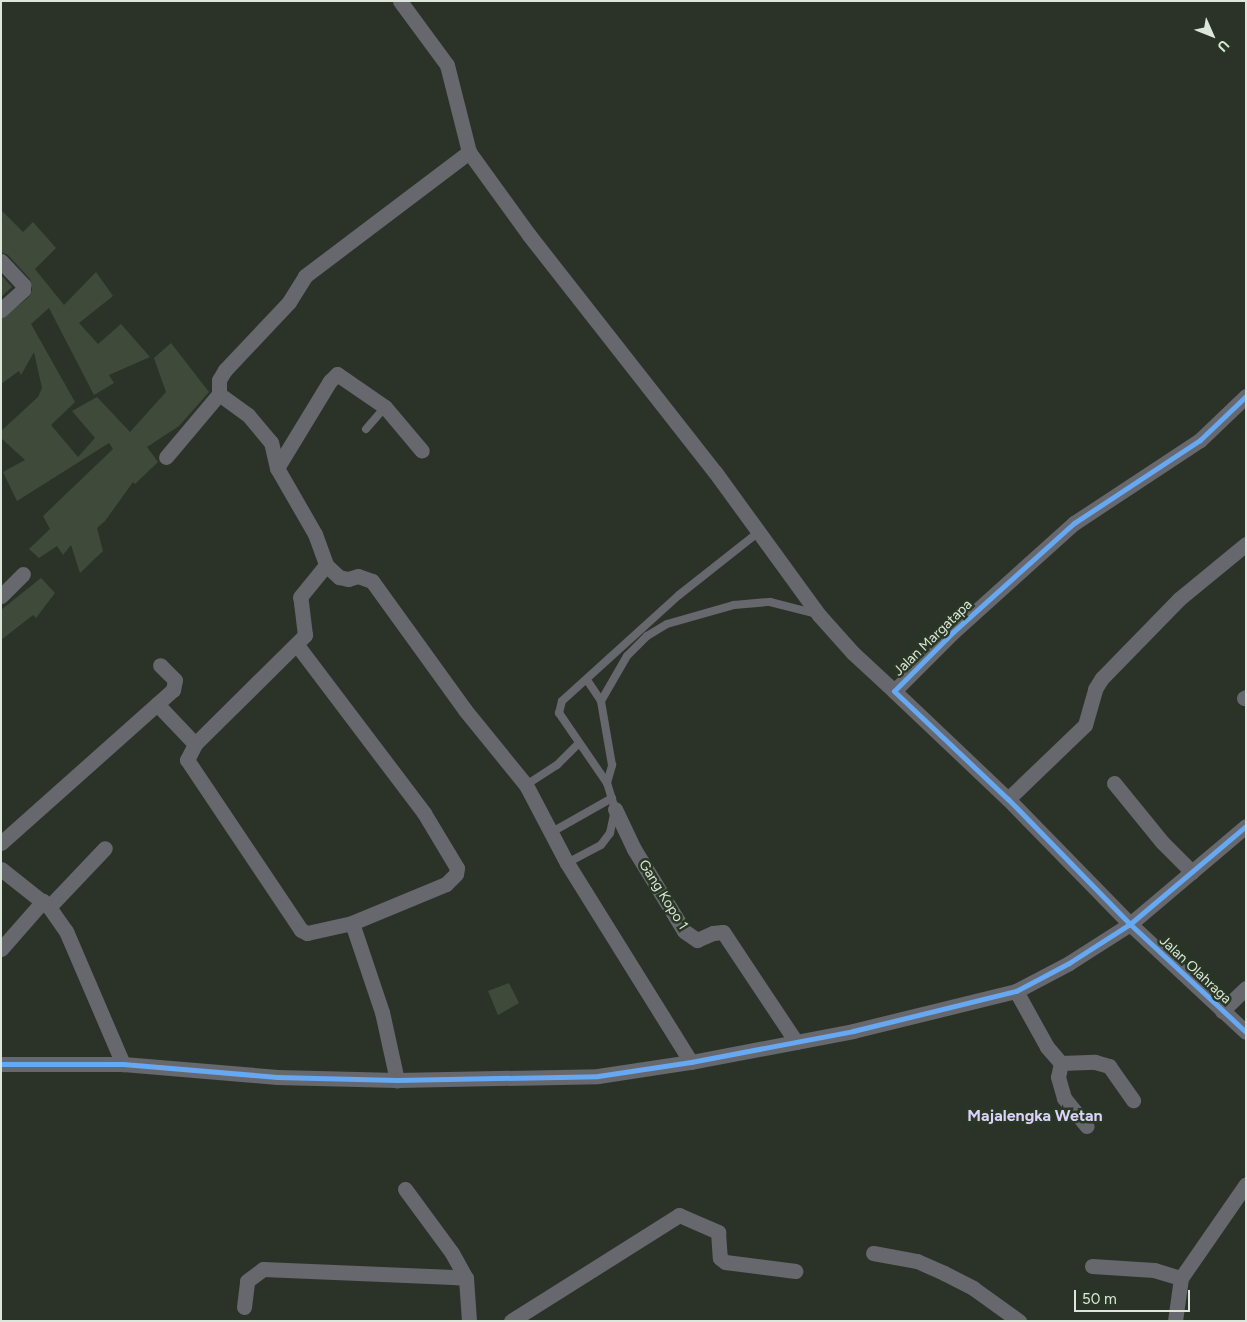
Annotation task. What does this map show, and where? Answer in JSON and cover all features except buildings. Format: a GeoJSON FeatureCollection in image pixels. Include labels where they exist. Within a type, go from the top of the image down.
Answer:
{"type":"FeatureCollection","features":[{"type":"Feature","properties":{"kind":"street"},"geometry":{"type":"LineString","coordinates":[[400,1],[447,65],[469,152],[529,235],[760,530],[818,615],[853,653],[894,691]]}},
{"type":"Feature","properties":{"kind":"street"},"geometry":{"type":"LineString","coordinates":[[166,457],[219,394],[219,380],[225,370],[289,302],[305,276],[469,152]]}},
{"type":"Feature","properties":{"kind":"street"},"geometry":{"type":"LineString","coordinates":[[1,261],[23,285],[23,290],[1,310]]}},
{"type":"Feature","properties":{"kind":"street"},"geometry":{"type":"LineString","coordinates":[[277,468],[334,375],[340,375],[385,407],[422,451]]}},
{"type":"Feature","properties":{"kind":"street"},"geometry":{"type":"LineString","coordinates":[[219,394],[248,415],[271,442],[277,468],[315,534],[326,565],[339,577],[348,579],[358,576],[372,581],[465,710],[526,786],[568,864],[691,1062]]}},
{"type":"Feature","properties":{"kind":"street","name":"Jalan Margatapa"},"geometry":{"type":"LineString","coordinates":[[1130,924],[1008,799],[894,691],[953,632],[1074,523],[1200,440],[1246,396]]}},
{"type":"Feature","properties":{"kind":"street"},"geometry":{"type":"LineString","coordinates":[[1008,799],[1054,758],[1085,725],[1095,688],[1102,678],[1179,599],[1246,544]]}},
{"type":"Feature","properties":{"kind":"street"},"geometry":{"type":"LineString","coordinates":[[297,645],[424,813],[456,868],[456,874],[446,884],[352,923],[307,933],[301,930],[188,764],[188,753],[305,635],[306,628],[300,597],[326,565]]}},
{"type":"Feature","properties":{"kind":"street"},"geometry":{"type":"LineString","coordinates":[[1,596],[23,574]]}},
{"type":"Feature","properties":{"kind":"street"},"geometry":{"type":"LineString","coordinates":[[1,844],[158,704],[175,685],[172,676],[160,665]]}},
{"type":"Feature","properties":{"kind":"street"},"geometry":{"type":"LineString","coordinates":[[158,704],[195,744]]}},
{"type":"Feature","properties":{"kind":"street"},"geometry":{"type":"LineString","coordinates":[[1114,783],[1163,843],[1192,872]]}},
{"type":"Feature","properties":{"kind":"street","name":"Gang Kopo 1"},"geometry":{"type":"LineString","coordinates":[[614,804],[634,850],[684,931],[697,940],[713,933],[723,932],[796,1042]]}},
{"type":"Feature","properties":{"kind":"street"},"geometry":{"type":"LineString","coordinates":[[1,1064],[124,1064],[277,1077],[397,1080],[598,1076],[691,1062],[796,1042],[1016,991],[1069,963],[1130,924],[1246,826]]}},
{"type":"Feature","properties":{"kind":"street"},"geometry":{"type":"LineString","coordinates":[[1,949],[105,848]]}},
{"type":"Feature","properties":{"kind":"street"},"geometry":{"type":"LineString","coordinates":[[1,869],[46,904],[78,953],[124,1064]]}},
{"type":"Feature","properties":{"kind":"street"},"geometry":{"type":"LineString","coordinates":[[352,923],[382,1012],[397,1080]]}},
{"type":"Feature","properties":{"kind":"street","name":"Jalan Olahraga"},"geometry":{"type":"LineString","coordinates":[[1130,924],[1246,1032]]}},
{"type":"Feature","properties":{"kind":"street"},"geometry":{"type":"LineString","coordinates":[[1222,1011],[1246,988]]}},
{"type":"Feature","properties":{"kind":"street"},"geometry":{"type":"LineString","coordinates":[[1016,991],[1047,1047],[1061,1063]]}},
{"type":"Feature","properties":{"kind":"street"},"geometry":{"type":"LineString","coordinates":[[1061,1063],[1096,1062],[1109,1066],[1133,1100]]}},
{"type":"Feature","properties":{"kind":"street"},"geometry":{"type":"LineString","coordinates":[[1061,1063],[1058,1077],[1064,1098],[1087,1126]]}},
{"type":"Feature","properties":{"kind":"street"},"geometry":{"type":"LineString","coordinates":[[1175,1321],[1181,1278],[1246,1184]]}},
{"type":"Feature","properties":{"kind":"street"},"geometry":{"type":"LineString","coordinates":[[405,1189],[452,1253],[466,1278],[469,1321]]}},
{"type":"Feature","properties":{"kind":"street"},"geometry":{"type":"LineString","coordinates":[[511,1321],[679,1215],[718,1232],[720,1258],[726,1262],[795,1271]]}},
{"type":"Feature","properties":{"kind":"street"},"geometry":{"type":"LineString","coordinates":[[873,1253],[917,1261],[944,1273],[973,1288],[1019,1321]]}},
{"type":"Feature","properties":{"kind":"street"},"geometry":{"type":"LineString","coordinates":[[1092,1266],[1154,1270],[1181,1278]]}},
{"type":"Feature","properties":{"kind":"street"},"geometry":{"type":"LineString","coordinates":[[244,1307],[248,1281],[263,1269],[466,1278]]}},
{"type":"Feature","properties":{"kind":"lane"},"geometry":{"type":"LineString","coordinates":[[366,429],[385,407]]}},
{"type":"Feature","properties":{"kind":"lane"},"geometry":{"type":"LineString","coordinates":[[568,864],[601,845],[610,834],[614,804],[607,783],[579,743],[558,707],[685,589],[760,530]]}},
{"type":"Feature","properties":{"kind":"lane"},"geometry":{"type":"LineString","coordinates":[[601,701],[627,656],[646,636],[668,624],[734,605],[770,602],[818,615]]}},
{"type":"Feature","properties":{"kind":"lane"},"geometry":{"type":"LineString","coordinates":[[587,680],[601,701],[612,765],[607,783]]}},
{"type":"Feature","properties":{"kind":"lane"},"geometry":{"type":"LineString","coordinates":[[526,786],[557,765],[579,743]]}},
{"type":"Feature","properties":{"kind":"lane"},"geometry":{"type":"LineString","coordinates":[[552,832],[614,804]]}},
{"type":"Feature","properties":{"kind":"cycle path"},"geometry":{"type":"LineString","coordinates":[[1246,396],[1200,440],[1074,523],[953,632],[894,691],[1008,799],[1130,924],[1246,1032]]}},
{"type":"Feature","properties":{"kind":"cycle path"},"geometry":{"type":"LineString","coordinates":[[1,1064],[123,1064],[277,1077],[397,1080],[598,1076],[691,1062],[853,1031],[1016,991],[1069,963],[1130,924],[1246,826]]}},
{"type":"Feature","properties":{"kind":"district","name":"Majalengka Wetan"},"geometry":{"type":"Point","coordinates":[1035,1116]}}]}
